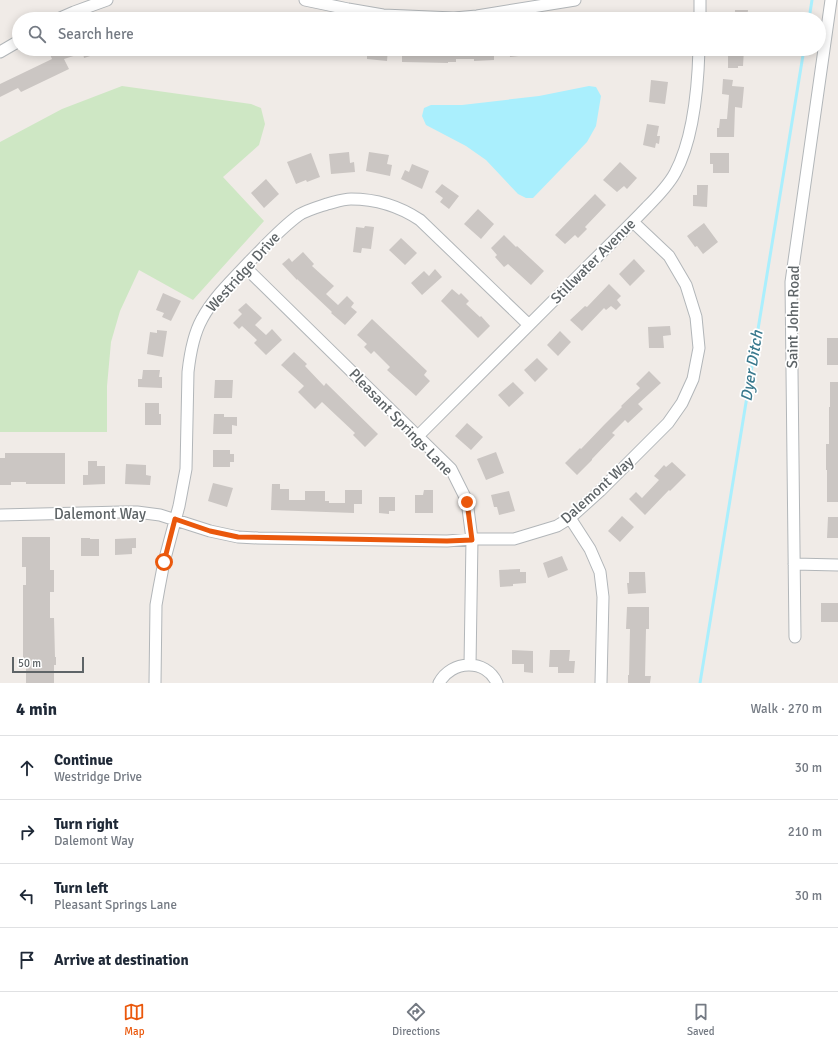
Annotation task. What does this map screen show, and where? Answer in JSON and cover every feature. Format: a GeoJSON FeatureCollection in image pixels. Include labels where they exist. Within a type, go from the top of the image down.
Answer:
{"type":"FeatureCollection","features":[{"type":"Feature","properties":{"kind":"street"},"geometry":{"type":"LineString","coordinates":[[74,12],[107,0]]}},
{"type":"Feature","properties":{"kind":"street"},"geometry":{"type":"LineString","coordinates":[[305,0],[366,12]]}},
{"type":"Feature","properties":{"kind":"street"},"geometry":{"type":"LineString","coordinates":[[502,12],[575,0]]}},
{"type":"Feature","properties":{"kind":"street"},"geometry":{"type":"LineString","coordinates":[[700,0],[700,12]]}},
{"type":"Feature","properties":{"kind":"street","name":"Saint John Road"},"geometry":{"type":"LineString","coordinates":[[826,35],[831,0]]}},
{"type":"Feature","properties":{"kind":"street"},"geometry":{"type":"LineString","coordinates":[[0,52],[12,45]]}},
{"type":"Feature","properties":{"kind":"street","name":"Stillwater Avenue"},"geometry":{"type":"LineString","coordinates":[[418,436],[633,222],[663,190],[675,173],[685,152],[695,96],[698,56]]}},
{"type":"Feature","properties":{"kind":"street","name":"Saint John Road"},"geometry":{"type":"LineString","coordinates":[[795,637],[791,282],[823,56]]}},
{"type":"Feature","properties":{"kind":"street","name":"Westridge Drive"},"geometry":{"type":"LineString","coordinates":[[155,683],[156,605],[158,588],[180,500],[186,469],[188,372],[194,338],[201,320],[211,304],[281,230],[300,215],[316,207],[350,199],[389,205],[408,212],[420,220],[529,325]]}},
{"type":"Feature","properties":{"kind":"street","name":"Dalemont Way"},"geometry":{"type":"LineString","coordinates":[[0,515],[137,512],[160,515],[210,531],[238,537],[447,541],[514,539],[557,526],[570,518],[600,491],[668,423],[682,403],[693,378],[699,348],[696,317],[686,284],[669,256],[633,222]]}},
{"type":"Feature","properties":{"kind":"street","name":"Pleasant Springs Lane"},"geometry":{"type":"LineString","coordinates":[[245,267],[451,469],[467,502],[472,540],[470,665]]}},
{"type":"Feature","properties":{"kind":"street"},"geometry":{"type":"LineString","coordinates":[[570,518],[590,549],[600,572],[603,597],[601,683]]}},
{"type":"Feature","properties":{"kind":"street"},"geometry":{"type":"LineString","coordinates":[[794,564],[838,565]]}},
{"type":"Feature","properties":{"kind":"street"},"geometry":{"type":"LineString","coordinates":[[439,683],[449,670],[459,666],[470,665],[480,667],[489,672],[496,679],[497,683]]}},
{"type":"Feature","properties":{"kind":"green space"},"geometry":{"type":"Polygon","coordinates":[[[122,86],[251,104],[261,108],[265,124],[259,145],[223,177],[264,221],[193,300],[139,270],[120,311],[111,342],[107,386],[107,432],[0,432],[0,142],[62,109],[122,86]]]}},
{"type":"Feature","properties":{"kind":"water"},"geometry":{"type":"Polygon","coordinates":[[[589,86],[596,87],[601,96],[596,126],[587,142],[533,198],[526,198],[518,194],[486,160],[466,146],[426,125],[422,116],[424,108],[431,105],[462,105],[539,96],[589,86]]]}},
{"type":"Feature","properties":{"kind":"building"},"geometry":{"type":"Polygon","coordinates":[[[735,10],[748,10],[748,12],[735,12],[735,10]]]}},
{"type":"Feature","properties":{"kind":"building"},"geometry":{"type":"Polygon","coordinates":[[[51,56],[74,56],[64,59],[69,69],[21,92],[18,88],[0,97],[0,84],[52,59],[51,56]]]}},
{"type":"Feature","properties":{"kind":"building"},"geometry":{"type":"Polygon","coordinates":[[[367,56],[387,56],[387,61],[367,59],[367,56]]]}},
{"type":"Feature","properties":{"kind":"building"},"geometry":{"type":"Polygon","coordinates":[[[402,56],[494,56],[494,60],[474,61],[474,59],[456,59],[456,62],[448,63],[402,62],[402,56]]]}},
{"type":"Feature","properties":{"kind":"building"},"geometry":{"type":"Polygon","coordinates":[[[728,56],[744,56],[743,66],[738,66],[738,68],[728,68],[728,56]]]}},
{"type":"Feature","properties":{"kind":"building"},"geometry":{"type":"Polygon","coordinates":[[[723,79],[733,80],[732,86],[744,87],[742,108],[735,107],[734,137],[717,137],[717,128],[719,128],[720,119],[727,119],[729,95],[722,94],[723,79]]]}},
{"type":"Feature","properties":{"kind":"building"},"geometry":{"type":"Polygon","coordinates":[[[651,80],[668,82],[665,104],[649,102],[651,80]]]}},
{"type":"Feature","properties":{"kind":"building"},"geometry":{"type":"Polygon","coordinates":[[[647,124],[659,126],[657,136],[660,136],[659,144],[656,143],[655,148],[643,145],[647,124]]]}},
{"type":"Feature","properties":{"kind":"building"},"geometry":{"type":"Polygon","coordinates":[[[349,152],[350,163],[354,162],[355,172],[331,174],[329,154],[349,152]]]}},
{"type":"Feature","properties":{"kind":"building"},"geometry":{"type":"Polygon","coordinates":[[[369,152],[389,155],[387,164],[392,165],[390,176],[366,171],[369,152]]]}},
{"type":"Feature","properties":{"kind":"building"},"geometry":{"type":"Polygon","coordinates":[[[311,153],[320,177],[296,184],[287,162],[311,153]]]}},
{"type":"Feature","properties":{"kind":"building"},"geometry":{"type":"Polygon","coordinates":[[[710,153],[729,153],[729,173],[713,173],[713,164],[710,164],[710,153]]]}},
{"type":"Feature","properties":{"kind":"building"},"geometry":{"type":"Polygon","coordinates":[[[620,162],[637,178],[627,189],[624,186],[617,192],[603,180],[620,162]]]}},
{"type":"Feature","properties":{"kind":"building"},"geometry":{"type":"Polygon","coordinates":[[[412,164],[429,171],[422,189],[401,179],[405,170],[409,172],[412,164]]]}},
{"type":"Feature","properties":{"kind":"building"},"geometry":{"type":"Polygon","coordinates":[[[266,179],[279,194],[264,208],[251,193],[266,179]]]}},
{"type":"Feature","properties":{"kind":"building"},"geometry":{"type":"Polygon","coordinates":[[[442,184],[459,196],[449,209],[440,202],[443,198],[435,192],[442,184]]]}},
{"type":"Feature","properties":{"kind":"building"},"geometry":{"type":"Polygon","coordinates":[[[697,185],[708,185],[707,207],[693,206],[693,195],[697,195],[697,185]]]}},
{"type":"Feature","properties":{"kind":"building"},"geometry":{"type":"Polygon","coordinates":[[[595,194],[606,205],[585,227],[587,229],[578,238],[575,235],[565,244],[555,235],[595,194]]]}},
{"type":"Feature","properties":{"kind":"building"},"geometry":{"type":"Polygon","coordinates":[[[478,209],[494,224],[481,239],[464,224],[478,209]]]}},
{"type":"Feature","properties":{"kind":"building"},"geometry":{"type":"Polygon","coordinates":[[[704,223],[718,242],[703,254],[697,246],[695,247],[687,236],[704,223]]]}},
{"type":"Feature","properties":{"kind":"building"},"geometry":{"type":"Polygon","coordinates":[[[365,226],[374,227],[371,249],[362,248],[361,253],[353,252],[356,227],[364,228],[365,226]]]}},
{"type":"Feature","properties":{"kind":"building"},"geometry":{"type":"Polygon","coordinates":[[[504,235],[544,271],[531,285],[508,264],[504,267],[495,257],[497,255],[491,248],[504,235]]]}},
{"type":"Feature","properties":{"kind":"building"},"geometry":{"type":"Polygon","coordinates":[[[401,238],[417,253],[405,265],[389,250],[401,238]]]}},
{"type":"Feature","properties":{"kind":"building"},"geometry":{"type":"Polygon","coordinates":[[[303,252],[314,264],[312,266],[334,286],[326,294],[338,305],[347,296],[354,303],[351,307],[357,312],[345,325],[282,264],[289,258],[292,262],[303,252]]]}},
{"type":"Feature","properties":{"kind":"building"},"geometry":{"type":"Polygon","coordinates":[[[634,259],[645,271],[630,286],[619,274],[634,259]]]}},
{"type":"Feature","properties":{"kind":"building"},"geometry":{"type":"Polygon","coordinates":[[[435,269],[442,277],[422,295],[411,283],[424,271],[429,276],[435,269]]]}},
{"type":"Feature","properties":{"kind":"building"},"geometry":{"type":"Polygon","coordinates":[[[609,284],[621,296],[617,300],[621,305],[616,310],[611,306],[606,310],[604,308],[582,331],[570,320],[585,306],[587,307],[609,284]]]}},
{"type":"Feature","properties":{"kind":"building"},"geometry":{"type":"Polygon","coordinates":[[[452,289],[459,295],[461,293],[469,301],[466,304],[480,317],[481,316],[490,326],[478,338],[441,301],[452,289]]]}},
{"type":"Feature","properties":{"kind":"building"},"geometry":{"type":"Polygon","coordinates":[[[163,293],[181,301],[171,321],[162,317],[164,313],[156,310],[163,293]]]}},
{"type":"Feature","properties":{"kind":"building"},"geometry":{"type":"Polygon","coordinates":[[[246,303],[262,318],[255,325],[266,335],[272,329],[282,340],[266,355],[254,343],[257,340],[242,326],[239,329],[233,323],[242,314],[238,310],[246,303]]]}},
{"type":"Feature","properties":{"kind":"building"},"geometry":{"type":"Polygon","coordinates":[[[372,319],[427,371],[424,375],[430,381],[416,396],[387,370],[390,367],[374,351],[371,354],[364,347],[367,344],[357,335],[372,319]]]}},
{"type":"Feature","properties":{"kind":"building"},"geometry":{"type":"Polygon","coordinates":[[[670,326],[671,335],[663,336],[664,348],[649,348],[648,327],[670,326]]]}},
{"type":"Feature","properties":{"kind":"building"},"geometry":{"type":"Polygon","coordinates":[[[157,330],[167,331],[163,357],[147,354],[150,332],[157,333],[157,330]]]}},
{"type":"Feature","properties":{"kind":"building"},"geometry":{"type":"Polygon","coordinates":[[[560,331],[571,342],[558,356],[547,345],[560,331]]]}},
{"type":"Feature","properties":{"kind":"building"},"geometry":{"type":"Polygon","coordinates":[[[827,338],[838,338],[838,365],[827,365],[827,338]]]}},
{"type":"Feature","properties":{"kind":"building"},"geometry":{"type":"Polygon","coordinates":[[[294,352],[307,364],[305,366],[324,386],[326,383],[378,434],[365,447],[353,435],[355,433],[322,402],[315,409],[298,392],[304,386],[281,365],[294,352]]]}},
{"type":"Feature","properties":{"kind":"building"},"geometry":{"type":"Polygon","coordinates":[[[537,358],[548,369],[535,382],[524,370],[537,358]]]}},
{"type":"Feature","properties":{"kind":"building"},"geometry":{"type":"Polygon","coordinates":[[[143,370],[160,370],[159,377],[162,377],[162,388],[138,387],[138,379],[142,379],[143,370]]]}},
{"type":"Feature","properties":{"kind":"building"},"geometry":{"type":"Polygon","coordinates":[[[649,371],[661,383],[638,404],[643,409],[628,423],[625,420],[612,433],[615,435],[577,475],[565,463],[580,448],[581,449],[640,388],[636,384],[649,371]]]}},
{"type":"Feature","properties":{"kind":"building"},"geometry":{"type":"Polygon","coordinates":[[[215,380],[233,380],[232,398],[214,398],[215,380]]]}},
{"type":"Feature","properties":{"kind":"building"},"geometry":{"type":"Polygon","coordinates":[[[513,382],[524,393],[509,407],[498,395],[513,382]]]}},
{"type":"Feature","properties":{"kind":"building"},"geometry":{"type":"Polygon","coordinates":[[[830,382],[838,382],[838,502],[827,502],[826,444],[829,444],[830,382]]]}},
{"type":"Feature","properties":{"kind":"building"},"geometry":{"type":"Polygon","coordinates":[[[145,403],[159,403],[161,425],[145,425],[145,403]]]}},
{"type":"Feature","properties":{"kind":"building"},"geometry":{"type":"Polygon","coordinates":[[[214,414],[224,414],[224,417],[237,417],[237,426],[232,425],[232,434],[213,434],[214,414]]]}},
{"type":"Feature","properties":{"kind":"building"},"geometry":{"type":"Polygon","coordinates":[[[467,423],[483,437],[471,450],[455,436],[467,423]]]}},
{"type":"Feature","properties":{"kind":"building"},"geometry":{"type":"Polygon","coordinates":[[[213,450],[230,450],[230,454],[234,454],[234,462],[230,462],[230,467],[213,467],[213,450]]]}},
{"type":"Feature","properties":{"kind":"building"},"geometry":{"type":"Polygon","coordinates":[[[496,452],[504,473],[486,480],[477,459],[496,452]]]}},
{"type":"Feature","properties":{"kind":"building"},"geometry":{"type":"Polygon","coordinates":[[[5,453],[65,453],[65,484],[26,484],[26,482],[11,482],[11,485],[0,485],[0,458],[5,458],[5,453]]]}},
{"type":"Feature","properties":{"kind":"building"},"geometry":{"type":"Polygon","coordinates":[[[88,461],[97,461],[97,466],[105,466],[105,484],[83,485],[83,475],[88,475],[88,461]]]}},
{"type":"Feature","properties":{"kind":"building"},"geometry":{"type":"Polygon","coordinates":[[[672,462],[686,475],[645,515],[629,499],[636,492],[642,498],[659,480],[654,476],[664,465],[666,467],[672,462]]]}},
{"type":"Feature","properties":{"kind":"building"},"geometry":{"type":"Polygon","coordinates":[[[126,464],[146,465],[146,475],[151,476],[150,485],[125,484],[126,464]]]}},
{"type":"Feature","properties":{"kind":"building"},"geometry":{"type":"Polygon","coordinates":[[[213,483],[233,488],[227,507],[208,501],[213,483]]]}},
{"type":"Feature","properties":{"kind":"building"},"geometry":{"type":"Polygon","coordinates":[[[272,484],[280,484],[280,489],[289,489],[289,500],[305,500],[305,491],[325,491],[325,501],[329,501],[329,503],[345,503],[345,490],[362,490],[362,504],[354,504],[354,513],[271,510],[272,484]]]}},
{"type":"Feature","properties":{"kind":"building"},"geometry":{"type":"Polygon","coordinates":[[[424,490],[433,490],[433,513],[415,513],[415,495],[423,495],[424,490]]]}},
{"type":"Feature","properties":{"kind":"building"},"geometry":{"type":"Polygon","coordinates":[[[509,491],[515,511],[499,515],[497,507],[494,507],[491,495],[509,491]]]}},
{"type":"Feature","properties":{"kind":"building"},"geometry":{"type":"Polygon","coordinates":[[[379,497],[395,497],[395,511],[389,511],[389,514],[379,513],[379,497]]]}},
{"type":"Feature","properties":{"kind":"building"},"geometry":{"type":"Polygon","coordinates":[[[622,516],[634,527],[620,542],[608,531],[622,516]]]}},
{"type":"Feature","properties":{"kind":"building"},"geometry":{"type":"Polygon","coordinates":[[[828,517],[838,517],[838,538],[827,538],[828,517]]]}},
{"type":"Feature","properties":{"kind":"building"},"geometry":{"type":"Polygon","coordinates":[[[22,537],[50,537],[50,570],[54,570],[54,592],[50,592],[50,618],[54,618],[56,665],[54,665],[54,683],[26,683],[26,664],[23,664],[23,585],[26,585],[26,567],[22,567],[22,537]]]}},
{"type":"Feature","properties":{"kind":"building"},"geometry":{"type":"Polygon","coordinates":[[[81,538],[99,539],[99,556],[81,556],[81,538]]]}},
{"type":"Feature","properties":{"kind":"building"},"geometry":{"type":"Polygon","coordinates":[[[136,538],[136,548],[132,548],[132,554],[115,555],[115,539],[136,538]]]}},
{"type":"Feature","properties":{"kind":"building"},"geometry":{"type":"Polygon","coordinates":[[[562,556],[568,570],[548,578],[543,563],[562,556]]]}},
{"type":"Feature","properties":{"kind":"building"},"geometry":{"type":"Polygon","coordinates":[[[520,569],[520,572],[526,572],[526,583],[500,587],[499,570],[520,569]]]}},
{"type":"Feature","properties":{"kind":"building"},"geometry":{"type":"Polygon","coordinates":[[[629,572],[645,572],[646,593],[628,594],[627,583],[629,583],[629,572]]]}},
{"type":"Feature","properties":{"kind":"building"},"geometry":{"type":"Polygon","coordinates":[[[821,603],[838,603],[838,622],[821,622],[821,603]]]}},
{"type":"Feature","properties":{"kind":"building"},"geometry":{"type":"Polygon","coordinates":[[[627,607],[649,607],[649,629],[646,629],[645,676],[651,676],[650,683],[628,683],[630,629],[626,629],[627,607]]]}},
{"type":"Feature","properties":{"kind":"building"},"geometry":{"type":"Polygon","coordinates":[[[512,650],[533,651],[533,673],[524,672],[524,664],[512,664],[512,650]]]}},
{"type":"Feature","properties":{"kind":"building"},"geometry":{"type":"Polygon","coordinates":[[[550,650],[570,650],[569,661],[575,661],[574,673],[558,673],[558,667],[549,667],[550,650]]]}},
{"type":"Feature","properties":{"kind":"waterway","name":"Dyer Ditch"},"geometry":{"type":"LineString","coordinates":[[810,12],[812,0]]}},
{"type":"Feature","properties":{"kind":"waterway","name":"Dyer Ditch"},"geometry":{"type":"LineString","coordinates":[[700,683],[803,56]]}},
{"type":"Feature","properties":{"kind":"route"},"geometry":{"type":"LineString","coordinates":[[164,562],[175,519],[210,531],[238,537],[447,541],[472,540],[467,502]]}}]}
